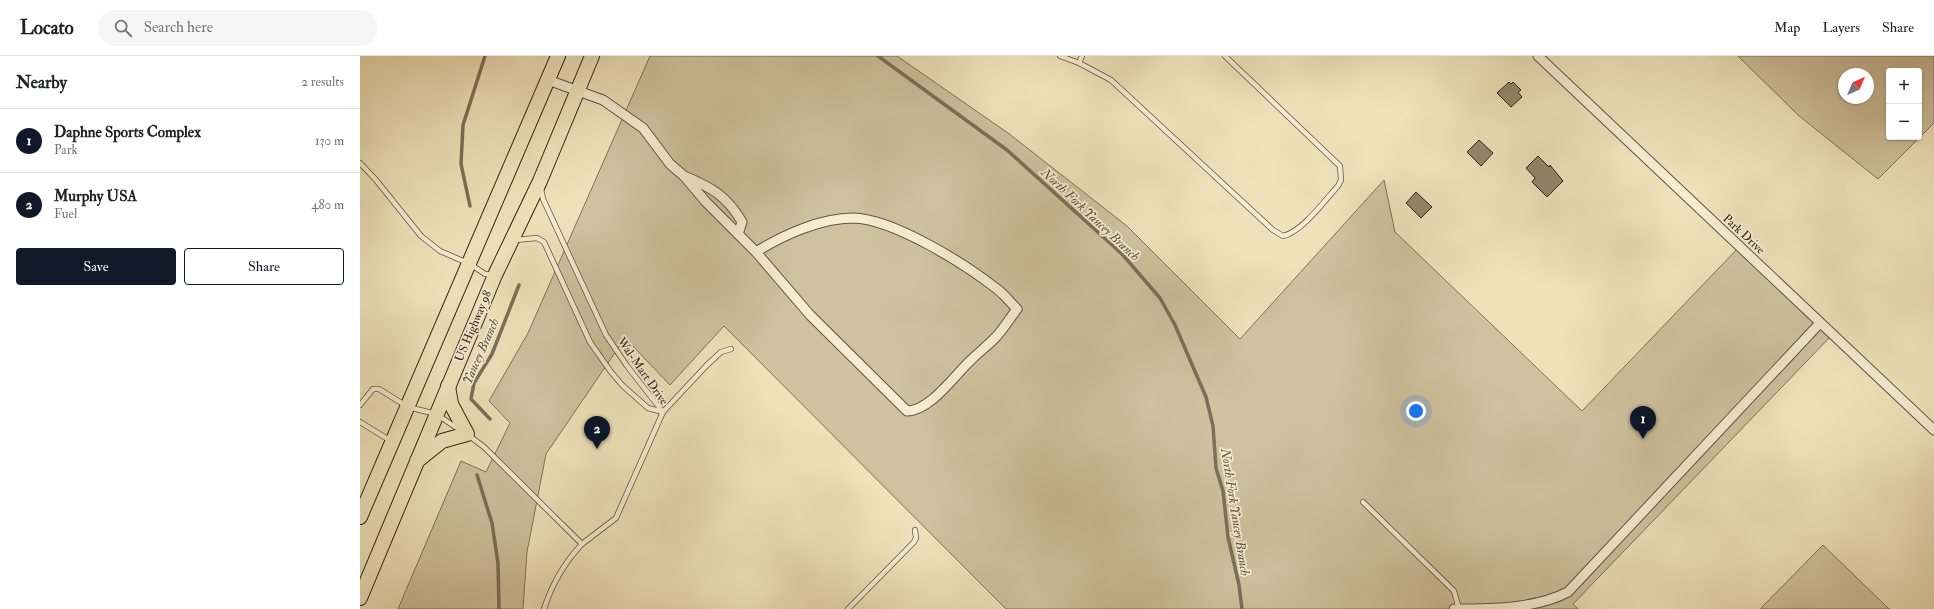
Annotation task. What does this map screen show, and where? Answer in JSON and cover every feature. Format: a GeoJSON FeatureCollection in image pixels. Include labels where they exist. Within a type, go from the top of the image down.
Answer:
{"type":"FeatureCollection","features":[{"type":"Feature","properties":{"kind":"main road"},"geometry":{"type":"LineString","coordinates":[[360,517],[366,497],[408,407],[558,56]]}},
{"type":"Feature","properties":{"kind":"main road","name":"US Highway 98"},"geometry":{"type":"LineString","coordinates":[[360,598],[495,276],[540,181],[592,56]]}},
{"type":"Feature","properties":{"kind":"main road"},"geometry":{"type":"LineString","coordinates":[[416,462],[442,441],[467,434],[451,404],[448,386]]}},
{"type":"Feature","properties":{"kind":"street","name":"Park Drive"},"geometry":{"type":"LineString","coordinates":[[1538,56],[1934,430]]}},
{"type":"Feature","properties":{"kind":"street"},"geometry":{"type":"LineString","coordinates":[[548,80],[602,100],[643,128],[670,164],[684,176],[706,202],[756,252],[810,315],[907,411],[914,411],[921,408],[936,396],[971,360],[996,338],[1017,308],[998,290],[956,261],[921,241],[880,222],[853,218],[818,224],[794,232],[772,242],[756,252]]}},
{"type":"Feature","properties":{"kind":"street"},"geometry":{"type":"LineString","coordinates":[[684,176],[706,185],[722,196],[734,207],[742,222],[738,234]]}},
{"type":"Feature","properties":{"kind":"street"},"geometry":{"type":"LineString","coordinates":[[1454,609],[1524,608],[1538,606],[1555,600],[1568,592],[1820,323]]}},
{"type":"Feature","properties":{"kind":"lane"},"geometry":{"type":"LineString","coordinates":[[1060,56],[1079,63],[1111,80],[1273,230],[1283,236],[1290,235],[1303,224],[1338,186],[1341,180],[1340,166],[1225,56]]}},
{"type":"Feature","properties":{"kind":"lane"},"geometry":{"type":"LineString","coordinates":[[1079,63],[1082,56]]}},
{"type":"Feature","properties":{"kind":"lane"},"geometry":{"type":"LineString","coordinates":[[360,162],[422,236],[440,251],[470,264],[485,274],[495,276]]}},
{"type":"Feature","properties":{"kind":"lane","name":"Wal-Mart Drive"},"geometry":{"type":"LineString","coordinates":[[540,181],[543,199],[606,335],[626,366],[663,412]]}},
{"type":"Feature","properties":{"kind":"lane","name":"Wal-Mart Drive"},"geometry":{"type":"LineString","coordinates":[[510,242],[526,238],[537,238],[544,242],[590,342],[611,372],[623,386],[648,408],[663,412]]}},
{"type":"Feature","properties":{"kind":"lane"},"geometry":{"type":"LineString","coordinates":[[544,609],[548,595],[562,568],[582,544],[616,518],[663,412],[706,365],[721,352],[731,349]]}},
{"type":"Feature","properties":{"kind":"lane"},"geometry":{"type":"LineString","coordinates":[[360,405],[373,389],[379,389],[408,407],[436,414],[484,447],[582,544]]}},
{"type":"Feature","properties":{"kind":"lane"},"geometry":{"type":"LineString","coordinates":[[360,422],[392,442]]}},
{"type":"Feature","properties":{"kind":"lane"},"geometry":{"type":"LineString","coordinates":[[1363,502],[1454,591],[1459,609]]}},
{"type":"Feature","properties":{"kind":"lane"},"geometry":{"type":"LineString","coordinates":[[848,609],[914,542],[916,538],[915,530]]}},
{"type":"Feature","properties":{"kind":"shaded area"},"geometry":{"type":"Polygon","coordinates":[[[650,56],[897,56],[1008,133],[1127,226],[1240,339],[1384,180],[1395,232],[1582,411],[1740,246],[1832,335],[1573,604],[1578,609],[1006,609],[724,326],[670,385],[625,338],[546,454],[527,552],[523,609],[398,609],[461,461],[486,472],[510,423],[489,401],[528,333],[650,56]]]}},
{"type":"Feature","properties":{"kind":"shaded area"},"geometry":{"type":"Polygon","coordinates":[[[1738,56],[1934,56],[1934,123],[1922,135],[1922,68],[1886,68],[1886,140],[1917,140],[1878,179],[1798,115],[1738,56]]]}},
{"type":"Feature","properties":{"kind":"shaded area"},"geometry":{"type":"Polygon","coordinates":[[[1823,545],[1889,609],[1760,609],[1823,545]]]}},
{"type":"Feature","properties":{"kind":"building"},"geometry":{"type":"Polygon","coordinates":[[[1509,82],[1511,84],[1513,82],[1521,90],[1518,92],[1522,97],[1511,107],[1497,93],[1509,82]]]}},
{"type":"Feature","properties":{"kind":"building"},"geometry":{"type":"Polygon","coordinates":[[[1479,140],[1493,153],[1481,166],[1467,152],[1479,140]]]}},
{"type":"Feature","properties":{"kind":"building"},"geometry":{"type":"Polygon","coordinates":[[[1538,156],[1549,167],[1550,165],[1563,181],[1547,197],[1532,182],[1535,178],[1526,168],[1538,156]]]}},
{"type":"Feature","properties":{"kind":"building"},"geometry":{"type":"Polygon","coordinates":[[[1416,192],[1432,207],[1421,218],[1406,203],[1416,192]]]}},
{"type":"Feature","properties":{"kind":"waterway","name":"Yancey Branch"},"geometry":{"type":"LineString","coordinates":[[470,206],[461,164],[463,125],[485,56]]}},
{"type":"Feature","properties":{"kind":"waterway","name":"North Fork Yancey Branch"},"geometry":{"type":"LineString","coordinates":[[878,56],[1007,150],[1122,254],[1160,298],[1175,325],[1206,397],[1213,426],[1216,468],[1223,491],[1228,537],[1239,585],[1242,609]]}},
{"type":"Feature","properties":{"kind":"waterway","name":"Yancey Branch"},"geometry":{"type":"LineString","coordinates":[[490,419],[471,399],[474,383],[492,354],[519,285]]}},
{"type":"Feature","properties":{"kind":"waterway","name":"Yancey Branch"},"geometry":{"type":"LineString","coordinates":[[477,475],[492,523],[498,563],[499,609]]}},
{"type":"Feature","properties":{"kind":"place","name":"Daphne Sports Complex"},"geometry":{"type":"Point","coordinates":[1643,439]}},
{"type":"Feature","properties":{"kind":"place","name":"Murphy USA"},"geometry":{"type":"Point","coordinates":[597,449]}}]}
